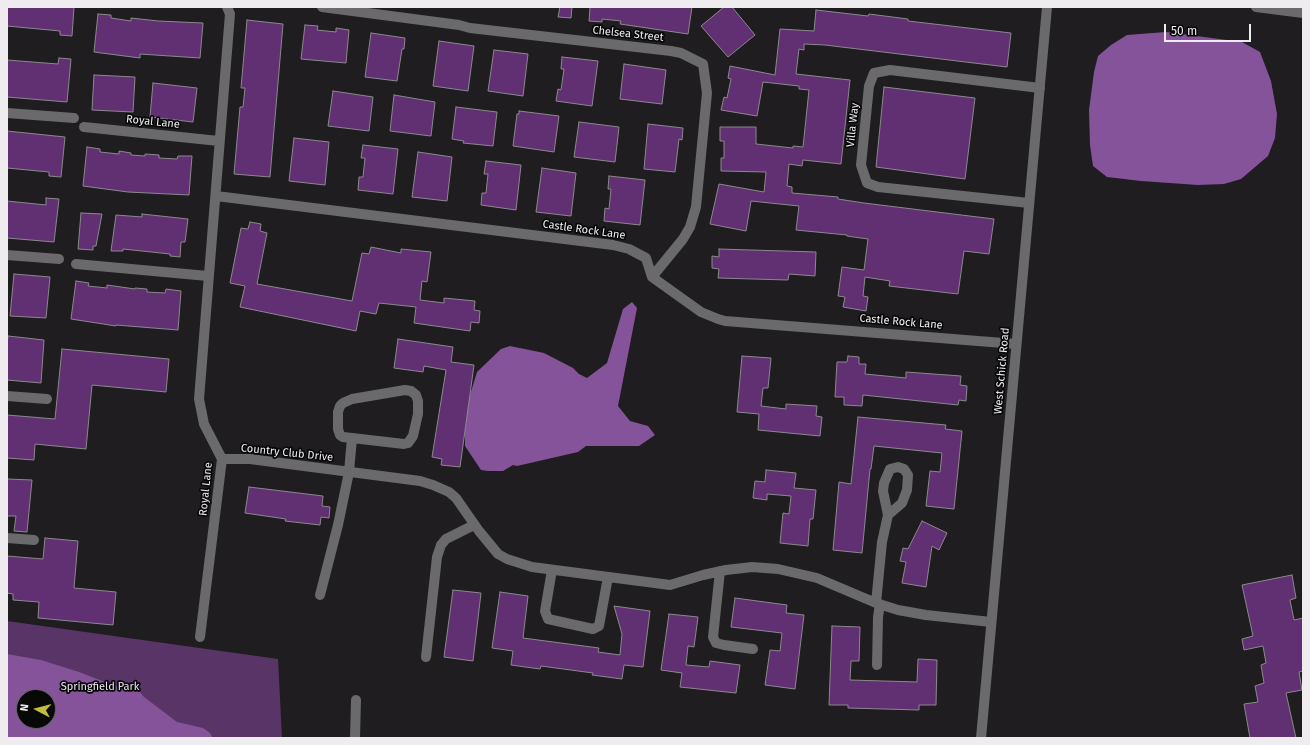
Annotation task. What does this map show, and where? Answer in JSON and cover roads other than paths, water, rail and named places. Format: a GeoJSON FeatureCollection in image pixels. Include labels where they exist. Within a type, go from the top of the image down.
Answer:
{"type":"FeatureCollection","features":[{"type":"Feature","properties":{"kind":"street","name":"Royal Lane"},"geometry":{"type":"LineString","coordinates":[[200,637],[222,459],[204,424],[199,399],[230,14],[228,7]]}},
{"type":"Feature","properties":{"kind":"street","name":"Chelsea Street"},"geometry":{"type":"LineString","coordinates":[[322,7],[459,25],[470,28],[671,51],[681,53],[703,64],[707,94],[696,207],[690,227],[683,239],[652,277]]}},
{"type":"Feature","properties":{"kind":"street","name":"West Schick Road"},"geometry":{"type":"LineString","coordinates":[[981,738],[1047,7]]}},
{"type":"Feature","properties":{"kind":"street"},"geometry":{"type":"LineString","coordinates":[[1256,7],[1303,13]]}},
{"type":"Feature","properties":{"kind":"street","name":"Villa Way"},"geometry":{"type":"LineString","coordinates":[[1029,203],[878,187],[867,183],[861,165],[869,86],[874,73],[890,70],[1040,88]]}},
{"type":"Feature","properties":{"kind":"street"},"geometry":{"type":"LineString","coordinates":[[7,113],[74,118]]}},
{"type":"Feature","properties":{"kind":"street","name":"Royal Lane"},"geometry":{"type":"LineString","coordinates":[[84,127],[219,141]]}},
{"type":"Feature","properties":{"kind":"street","name":"Castle Rock Lane"},"geometry":{"type":"LineString","coordinates":[[216,196],[613,245],[630,249],[646,258],[652,277],[701,312],[725,321],[1016,344]]}},
{"type":"Feature","properties":{"kind":"street"},"geometry":{"type":"LineString","coordinates":[[7,255],[58,259]]}},
{"type":"Feature","properties":{"kind":"street"},"geometry":{"type":"LineString","coordinates":[[76,264],[208,276]]}},
{"type":"Feature","properties":{"kind":"street","name":"Country Club Drive"},"geometry":{"type":"LineString","coordinates":[[405,390],[410,390],[416,395],[418,401],[418,414],[413,436],[408,443],[404,444],[352,438],[343,438],[338,429],[338,412],[343,403],[352,399],[405,390]]}},
{"type":"Feature","properties":{"kind":"street"},"geometry":{"type":"LineString","coordinates":[[7,396],[46,400]]}},
{"type":"Feature","properties":{"kind":"street"},"geometry":{"type":"LineString","coordinates":[[320,595],[338,525],[349,472],[352,438]]}},
{"type":"Feature","properties":{"kind":"street","name":"Country Club Drive"},"geometry":{"type":"LineString","coordinates":[[222,459],[250,459],[420,481],[433,485],[449,492],[456,498],[474,525],[498,554],[520,564],[552,570],[670,585],[704,574],[720,571],[752,568],[778,569],[817,578],[898,610],[926,615],[991,622]]}},
{"type":"Feature","properties":{"kind":"street"},"geometry":{"type":"LineString","coordinates":[[877,665],[878,603],[882,542],[888,515]]}},
{"type":"Feature","properties":{"kind":"street"},"geometry":{"type":"LineString","coordinates":[[426,658],[437,557],[441,545],[446,539],[474,525]]}},
{"type":"Feature","properties":{"kind":"street"},"geometry":{"type":"LineString","coordinates":[[7,538],[34,540]]}},
{"type":"Feature","properties":{"kind":"street"},"geometry":{"type":"LineString","coordinates":[[552,570],[545,611],[548,619],[593,629],[600,626],[608,577]]}},
{"type":"Feature","properties":{"kind":"street"},"geometry":{"type":"LineString","coordinates":[[720,571],[713,637],[716,642],[724,645],[753,649]]}},
{"type":"Feature","properties":{"kind":"street"},"geometry":{"type":"LineString","coordinates":[[355,738],[356,700]]}},
{"type":"Feature","properties":{"kind":"park label","name":"Springfield Park"},"geometry":{"type":"Point","coordinates":[100,687]}}]}
